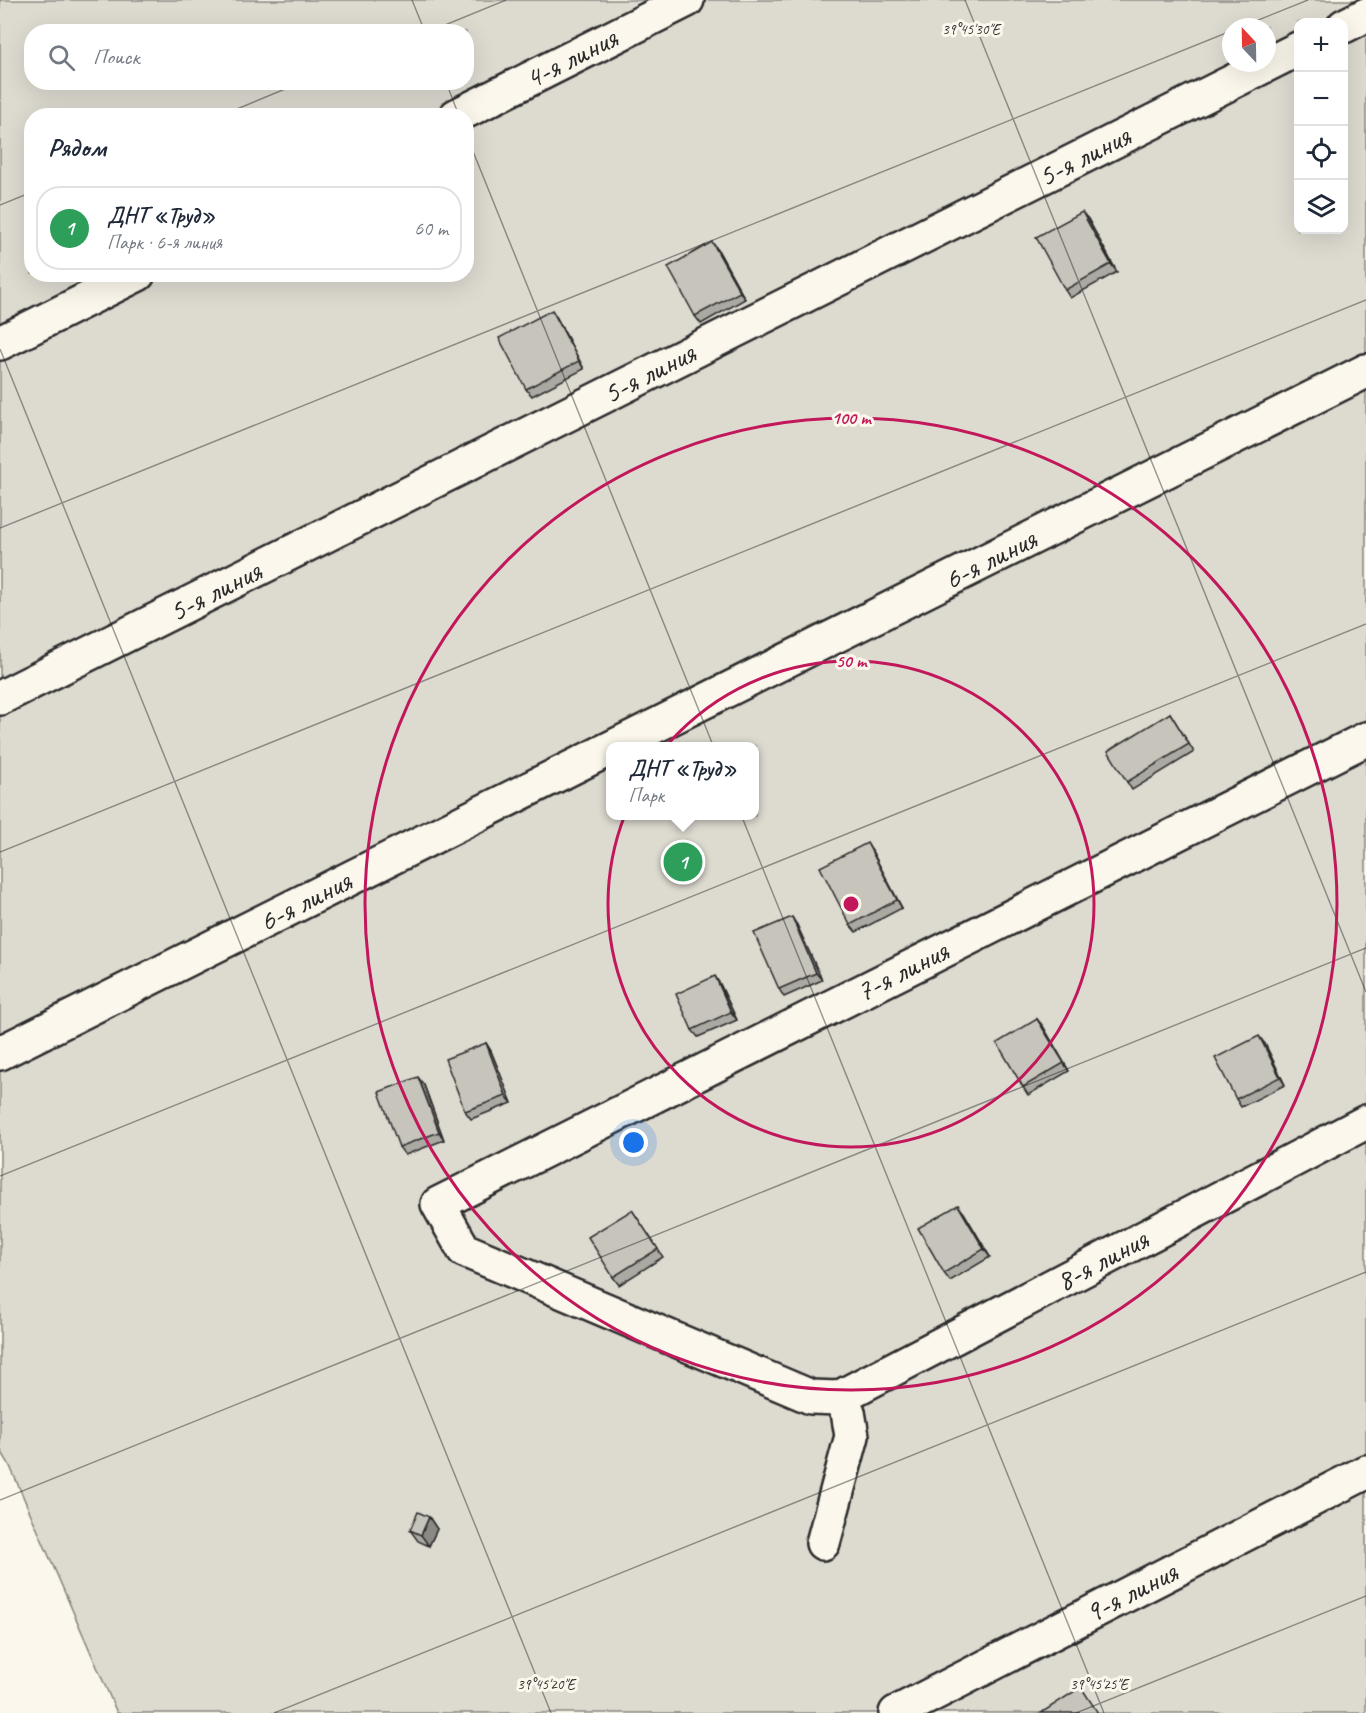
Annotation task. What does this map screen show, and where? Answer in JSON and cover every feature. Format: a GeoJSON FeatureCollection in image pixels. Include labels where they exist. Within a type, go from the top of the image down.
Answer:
{"type":"FeatureCollection","features":[{"type":"Feature","properties":{"kind":"street","name":"4-я линия"},"geometry":{"type":"LineString","coordinates":[[472,108],[687,0]]}},
{"type":"Feature","properties":{"kind":"street"},"geometry":{"type":"LineString","coordinates":[[1348,24],[1366,15]]}},
{"type":"Feature","properties":{"kind":"street","name":"5-я линия"},"geometry":{"type":"LineString","coordinates":[[0,698],[1294,51]]}},
{"type":"Feature","properties":{"kind":"street"},"geometry":{"type":"LineString","coordinates":[[0,343],[122,282]]}},
{"type":"Feature","properties":{"kind":"street","name":"6-я линия"},"geometry":{"type":"LineString","coordinates":[[623,742],[1366,372]]}},
{"type":"Feature","properties":{"kind":"street","name":"7-я линия"},"geometry":{"type":"LineString","coordinates":[[838,1398],[812,1397],[464,1250],[438,1203],[1366,739]]}},
{"type":"Feature","properties":{"kind":"street","name":"6-я линия"},"geometry":{"type":"LineString","coordinates":[[0,1053],[606,750]]}},
{"type":"Feature","properties":{"kind":"street","name":"8-я линия"},"geometry":{"type":"LineString","coordinates":[[838,1398],[1366,1122]]}},
{"type":"Feature","properties":{"kind":"street"},"geometry":{"type":"LineString","coordinates":[[823,1544],[852,1436],[848,1412],[838,1398]]}},
{"type":"Feature","properties":{"kind":"street","name":"9-я линия"},"geometry":{"type":"LineString","coordinates":[[896,1713],[1366,1472]]}},
{"type":"Feature","properties":{"kind":"shaded area"},"geometry":{"type":"Polygon","coordinates":[[[0,0],[1366,0],[1366,1713],[117,1713],[9,1464],[0,1449],[0,0]]]}},
{"type":"Feature","properties":{"kind":"building"},"geometry":{"type":"Polygon","coordinates":[[[1082,212],[1111,264],[1065,290],[1036,237],[1082,212]]]}},
{"type":"Feature","properties":{"kind":"building"},"geometry":{"type":"Polygon","coordinates":[[[712,242],[740,292],[695,316],[668,267],[712,242]]]}},
{"type":"Feature","properties":{"kind":"building"},"geometry":{"type":"Polygon","coordinates":[[[552,310],[579,361],[526,389],[499,338],[552,310]]]}},
{"type":"Feature","properties":{"kind":"building"},"geometry":{"type":"Polygon","coordinates":[[[1170,713],[1189,744],[1127,782],[1108,751],[1170,713]]]}},
{"type":"Feature","properties":{"kind":"building"},"geometry":{"type":"Polygon","coordinates":[[[867,843],[897,900],[850,925],[820,867],[867,843]]]}},
{"type":"Feature","properties":{"kind":"building"},"geometry":{"type":"Polygon","coordinates":[[[792,917],[816,973],[779,989],[754,933],[792,917]]]}},
{"type":"Feature","properties":{"kind":"building"},"geometry":{"type":"Polygon","coordinates":[[[715,976],[731,1012],[692,1030],[676,994],[715,976]]]}},
{"type":"Feature","properties":{"kind":"building"},"geometry":{"type":"Polygon","coordinates":[[[1037,1019],[1064,1063],[1023,1087],[997,1043],[1037,1019]]]}},
{"type":"Feature","properties":{"kind":"building"},"geometry":{"type":"Polygon","coordinates":[[[1259,1036],[1280,1077],[1236,1099],[1215,1058],[1259,1036]]]}},
{"type":"Feature","properties":{"kind":"building"},"geometry":{"type":"Polygon","coordinates":[[[486,1043],[506,1096],[465,1111],[445,1059],[486,1043]]]}},
{"type":"Feature","properties":{"kind":"building"},"geometry":{"type":"Polygon","coordinates":[[[418,1077],[439,1132],[399,1147],[379,1092],[418,1077]]]}},
{"type":"Feature","properties":{"kind":"building"},"geometry":{"type":"Polygon","coordinates":[[[958,1205],[984,1249],[944,1273],[918,1228],[958,1205]]]}},
{"type":"Feature","properties":{"kind":"building"},"geometry":{"type":"Polygon","coordinates":[[[632,1210],[658,1249],[613,1277],[588,1237],[632,1210]]]}},
{"type":"Feature","properties":{"kind":"building"},"geometry":{"type":"Polygon","coordinates":[[[418,1512],[429,1517],[421,1535],[410,1530],[418,1512]]]}},
{"type":"Feature","properties":{"kind":"building"},"geometry":{"type":"Polygon","coordinates":[[[1081,1687],[1098,1713],[1041,1713],[1081,1687]]]}},
{"type":"Feature","properties":{"kind":"place","name":"ДНТ «Труд»"},"geometry":{"type":"Point","coordinates":[683,862]}}]}
